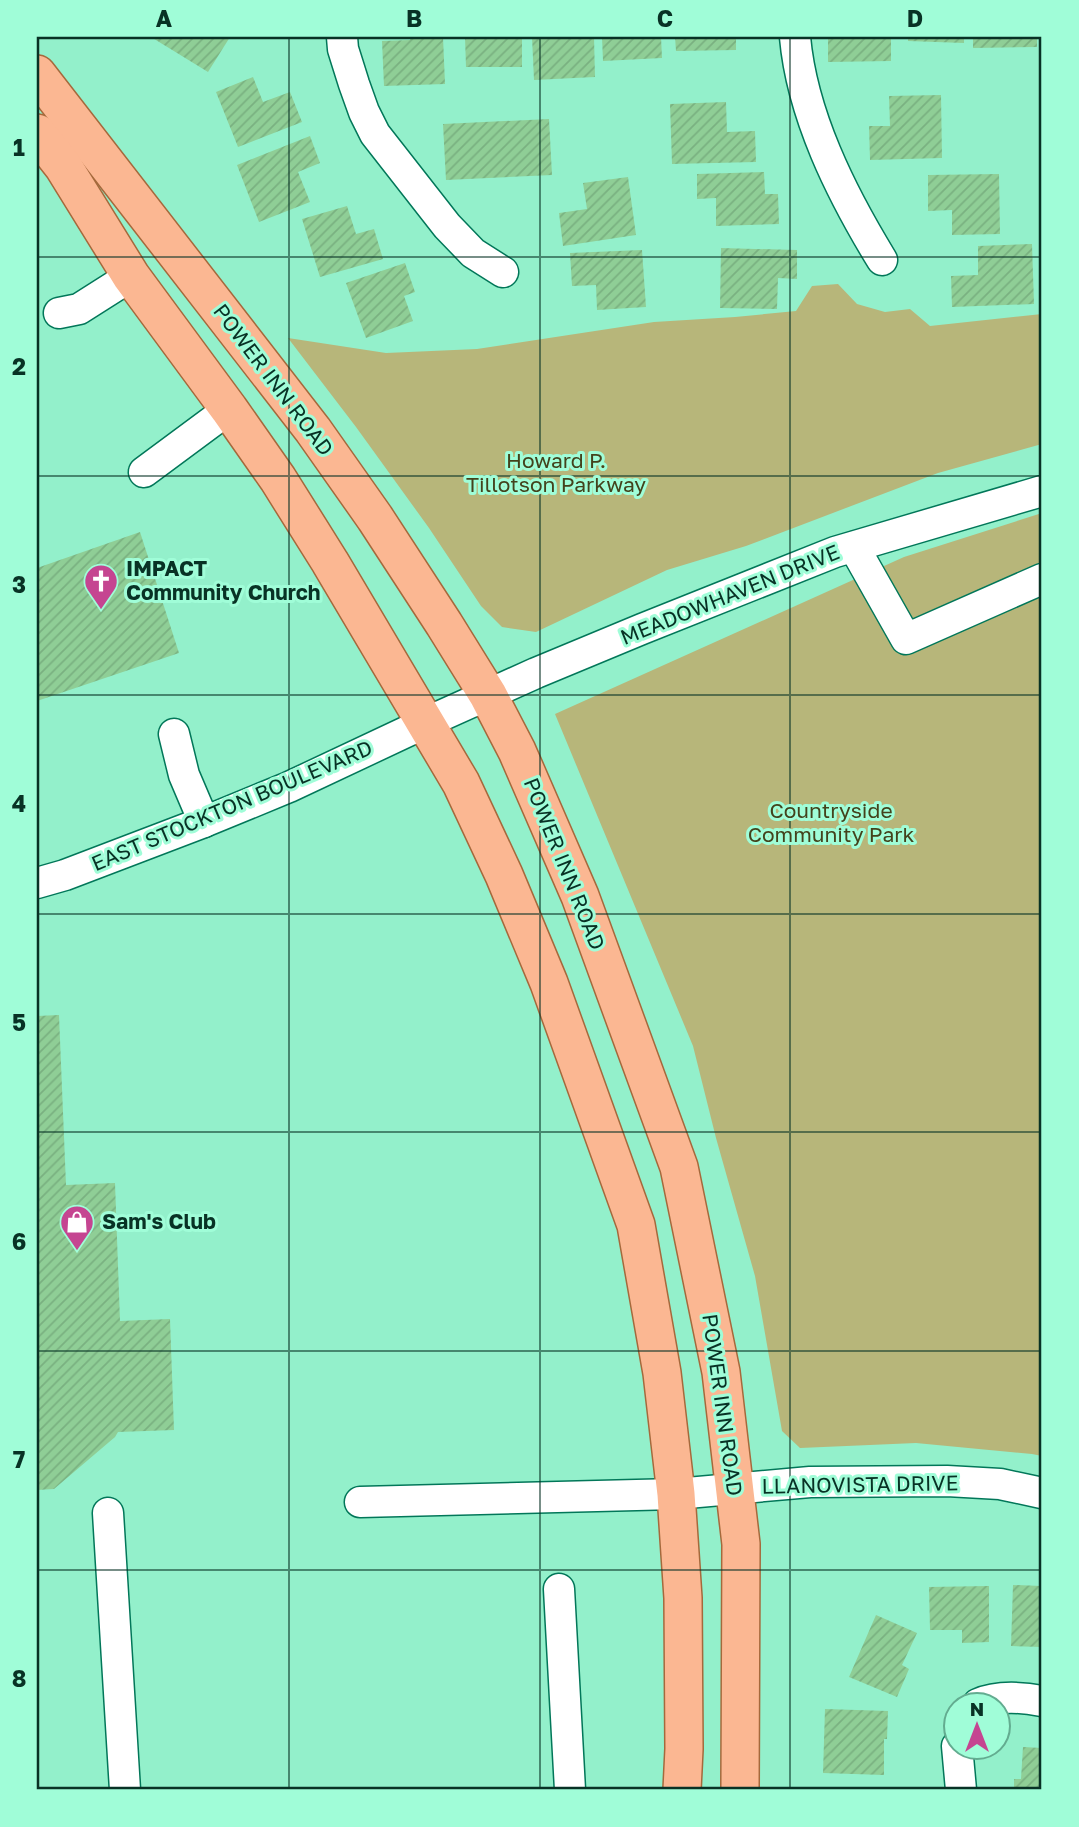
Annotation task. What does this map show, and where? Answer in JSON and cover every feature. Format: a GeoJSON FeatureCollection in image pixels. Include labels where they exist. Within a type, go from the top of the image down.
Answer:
{"type":"FeatureCollection","features":[{"type":"Feature","properties":{"kind":"main road","name":"POWER INN ROAD"},"geometry":{"type":"LineString","coordinates":[[37,74],[313,430],[375,518],[488,695],[517,751],[580,896],[679,1167],[722,1372],[741,1544],[740,1790]]}},
{"type":"Feature","properties":{"kind":"main road"},"geometry":{"type":"LineString","coordinates":[[37,133],[63,166],[131,276],[278,479],[330,562],[461,783],[509,887],[549,984],[636,1225],[662,1373],[676,1494],[683,1598],[682,1790]]}},
{"type":"Feature","properties":{"kind":"street"},"geometry":{"type":"LineString","coordinates":[[342,37],[354,84],[375,134],[447,226],[473,253],[503,272]]}},
{"type":"Feature","properties":{"kind":"street"},"geometry":{"type":"LineString","coordinates":[[794,37],[813,116],[835,176],[882,260]]}},
{"type":"Feature","properties":{"kind":"street"},"geometry":{"type":"LineString","coordinates":[[59,313],[79,309],[131,276]]}},
{"type":"Feature","properties":{"kind":"street"},"geometry":{"type":"LineString","coordinates":[[144,472],[229,409]]}},
{"type":"Feature","properties":{"kind":"street","name":"MEADOWHAVEN DRIVE"},"geometry":{"type":"LineString","coordinates":[[425,723],[642,629],[835,552],[1042,491]]}},
{"type":"Feature","properties":{"kind":"street"},"geometry":{"type":"LineString","coordinates":[[854,547],[905,639],[1042,579]]}},
{"type":"Feature","properties":{"kind":"street","name":"EAST STOCKTON BOULEVARD"},"geometry":{"type":"LineString","coordinates":[[37,883],[65,875],[289,787],[425,723]]}},
{"type":"Feature","properties":{"kind":"street"},"geometry":{"type":"LineString","coordinates":[[174,734],[184,775],[204,822]]}},
{"type":"Feature","properties":{"kind":"street","name":"LLANOVISTA DRIVE"},"geometry":{"type":"LineString","coordinates":[[359,1502],[676,1494],[810,1482],[947,1481],[1000,1484],[1042,1493]]}},
{"type":"Feature","properties":{"kind":"street"},"geometry":{"type":"LineString","coordinates":[[108,1513],[125,1790]]}},
{"type":"Feature","properties":{"kind":"street"},"geometry":{"type":"LineString","coordinates":[[559,1589],[570,1790]]}},
{"type":"Feature","properties":{"kind":"street"},"geometry":{"type":"LineString","coordinates":[[1012,1698],[1042,1701]]}},
{"type":"Feature","properties":{"kind":"street"},"geometry":{"type":"LineString","coordinates":[[958,1760],[961,1790]]}},
{"type":"Feature","properties":{"kind":"green space","name":"Howard P. Tillotson Parkway"},"geometry":{"type":"Polygon","coordinates":[[[838,284],[857,304],[885,312],[910,309],[930,326],[1042,314],[1042,444],[938,473],[746,546],[667,570],[536,632],[502,627],[481,606],[429,528],[288,338],[386,353],[477,349],[654,322],[796,311],[812,286],[838,284]]]}},
{"type":"Feature","properties":{"kind":"green space","name":"Countryside Community Park"},"geometry":{"type":"Polygon","coordinates":[[[1042,513],[1042,1456],[916,1443],[800,1448],[782,1431],[755,1276],[693,1046],[555,714],[904,557],[1042,513]]]}},
{"type":"Feature","properties":{"kind":"building"},"geometry":{"type":"Polygon","coordinates":[[[151,37],[230,37],[208,72],[151,37]]]}},
{"type":"Feature","properties":{"kind":"building"},"geometry":{"type":"Polygon","coordinates":[[[410,37],[443,37],[445,84],[384,86],[382,41],[410,40],[410,37]]]}},
{"type":"Feature","properties":{"kind":"building"},"geometry":{"type":"Polygon","coordinates":[[[465,37],[522,37],[522,67],[466,67],[465,37]]]}},
{"type":"Feature","properties":{"kind":"building"},"geometry":{"type":"Polygon","coordinates":[[[532,37],[594,37],[595,77],[534,80],[532,37]]]}},
{"type":"Feature","properties":{"kind":"building"},"geometry":{"type":"Polygon","coordinates":[[[602,37],[661,37],[662,58],[603,61],[602,37]]]}},
{"type":"Feature","properties":{"kind":"building"},"geometry":{"type":"Polygon","coordinates":[[[675,37],[736,37],[736,50],[676,51],[675,37]]]}},
{"type":"Feature","properties":{"kind":"building"},"geometry":{"type":"Polygon","coordinates":[[[828,37],[891,37],[891,61],[828,62],[828,37]]]}},
{"type":"Feature","properties":{"kind":"building"},"geometry":{"type":"Polygon","coordinates":[[[908,37],[964,37],[964,43],[908,41],[908,37]]]}},
{"type":"Feature","properties":{"kind":"building"},"geometry":{"type":"Polygon","coordinates":[[[973,37],[1037,37],[1037,47],[973,48],[973,37]]]}},
{"type":"Feature","properties":{"kind":"building"},"geometry":{"type":"Polygon","coordinates":[[[253,77],[263,102],[290,92],[302,122],[238,147],[216,92],[253,77]]]}},
{"type":"Feature","properties":{"kind":"building"},"geometry":{"type":"Polygon","coordinates":[[[941,95],[942,158],[870,160],[869,126],[890,126],[889,96],[941,95]]]}},
{"type":"Feature","properties":{"kind":"building"},"geometry":{"type":"Polygon","coordinates":[[[726,102],[727,132],[755,131],[756,162],[672,164],[670,104],[726,102]]]}},
{"type":"Feature","properties":{"kind":"building"},"geometry":{"type":"Polygon","coordinates":[[[549,119],[552,175],[446,180],[443,124],[549,119]]]}},
{"type":"Feature","properties":{"kind":"building"},"geometry":{"type":"Polygon","coordinates":[[[310,136],[320,163],[298,172],[310,202],[259,222],[237,165],[310,136]]]}},
{"type":"Feature","properties":{"kind":"building"},"geometry":{"type":"Polygon","coordinates":[[[764,172],[765,194],[778,194],[779,224],[716,226],[716,198],[697,199],[697,174],[764,172]]]}},
{"type":"Feature","properties":{"kind":"building"},"geometry":{"type":"Polygon","coordinates":[[[999,174],[1000,234],[952,235],[952,210],[928,211],[928,175],[999,174]]]}},
{"type":"Feature","properties":{"kind":"building"},"geometry":{"type":"Polygon","coordinates":[[[628,177],[636,235],[563,246],[559,213],[587,209],[583,183],[628,177]]]}},
{"type":"Feature","properties":{"kind":"building"},"geometry":{"type":"Polygon","coordinates":[[[347,206],[356,234],[374,229],[383,259],[320,277],[302,219],[347,206]]]}},
{"type":"Feature","properties":{"kind":"building"},"geometry":{"type":"Polygon","coordinates":[[[1032,244],[1034,304],[952,307],[951,276],[978,275],[978,246],[1032,244]]]}},
{"type":"Feature","properties":{"kind":"building"},"geometry":{"type":"Polygon","coordinates":[[[721,248],[797,250],[797,279],[778,278],[777,309],[720,308],[721,248]]]}},
{"type":"Feature","properties":{"kind":"building"},"geometry":{"type":"Polygon","coordinates":[[[642,250],[646,307],[597,310],[596,285],[572,286],[570,253],[642,250]]]}},
{"type":"Feature","properties":{"kind":"building"},"geometry":{"type":"Polygon","coordinates":[[[405,263],[415,292],[404,296],[413,321],[366,338],[346,283],[405,263]]]}},
{"type":"Feature","properties":{"kind":"building","name":"IMPACT Community Church"},"geometry":{"type":"Polygon","coordinates":[[[140,532],[179,653],[37,701],[37,568],[140,532]]]}},
{"type":"Feature","properties":{"kind":"building","name":"Sam's Club"},"geometry":{"type":"Polygon","coordinates":[[[59,1015],[66,1185],[115,1183],[120,1321],[170,1319],[174,1430],[118,1432],[54,1489],[37,1490],[37,1016],[59,1015]]]}},
{"type":"Feature","properties":{"kind":"building"},"geometry":{"type":"Polygon","coordinates":[[[1013,1585],[1042,1586],[1042,1647],[1011,1646],[1013,1585]]]}},
{"type":"Feature","properties":{"kind":"building"},"geometry":{"type":"Polygon","coordinates":[[[989,1586],[989,1642],[962,1643],[962,1630],[930,1630],[929,1587],[989,1586]]]}},
{"type":"Feature","properties":{"kind":"building"},"geometry":{"type":"Polygon","coordinates":[[[876,1615],[917,1633],[902,1665],[909,1669],[897,1697],[849,1677],[876,1615]]]}},
{"type":"Feature","properties":{"kind":"building"},"geometry":{"type":"Polygon","coordinates":[[[825,1709],[888,1711],[887,1739],[884,1739],[884,1775],[823,1773],[825,1709]]]}},
{"type":"Feature","properties":{"kind":"building"},"geometry":{"type":"Polygon","coordinates":[[[1023,1747],[1042,1748],[1042,1790],[1014,1790],[1014,1779],[1021,1779],[1023,1747]]]}},
{"type":"Feature","properties":{"kind":"place","name":"IMPACT Community Church"},"geometry":{"type":"Point","coordinates":[101,611]}},
{"type":"Feature","properties":{"kind":"place","name":"Sam's Club"},"geometry":{"type":"Point","coordinates":[77,1252]}}]}
